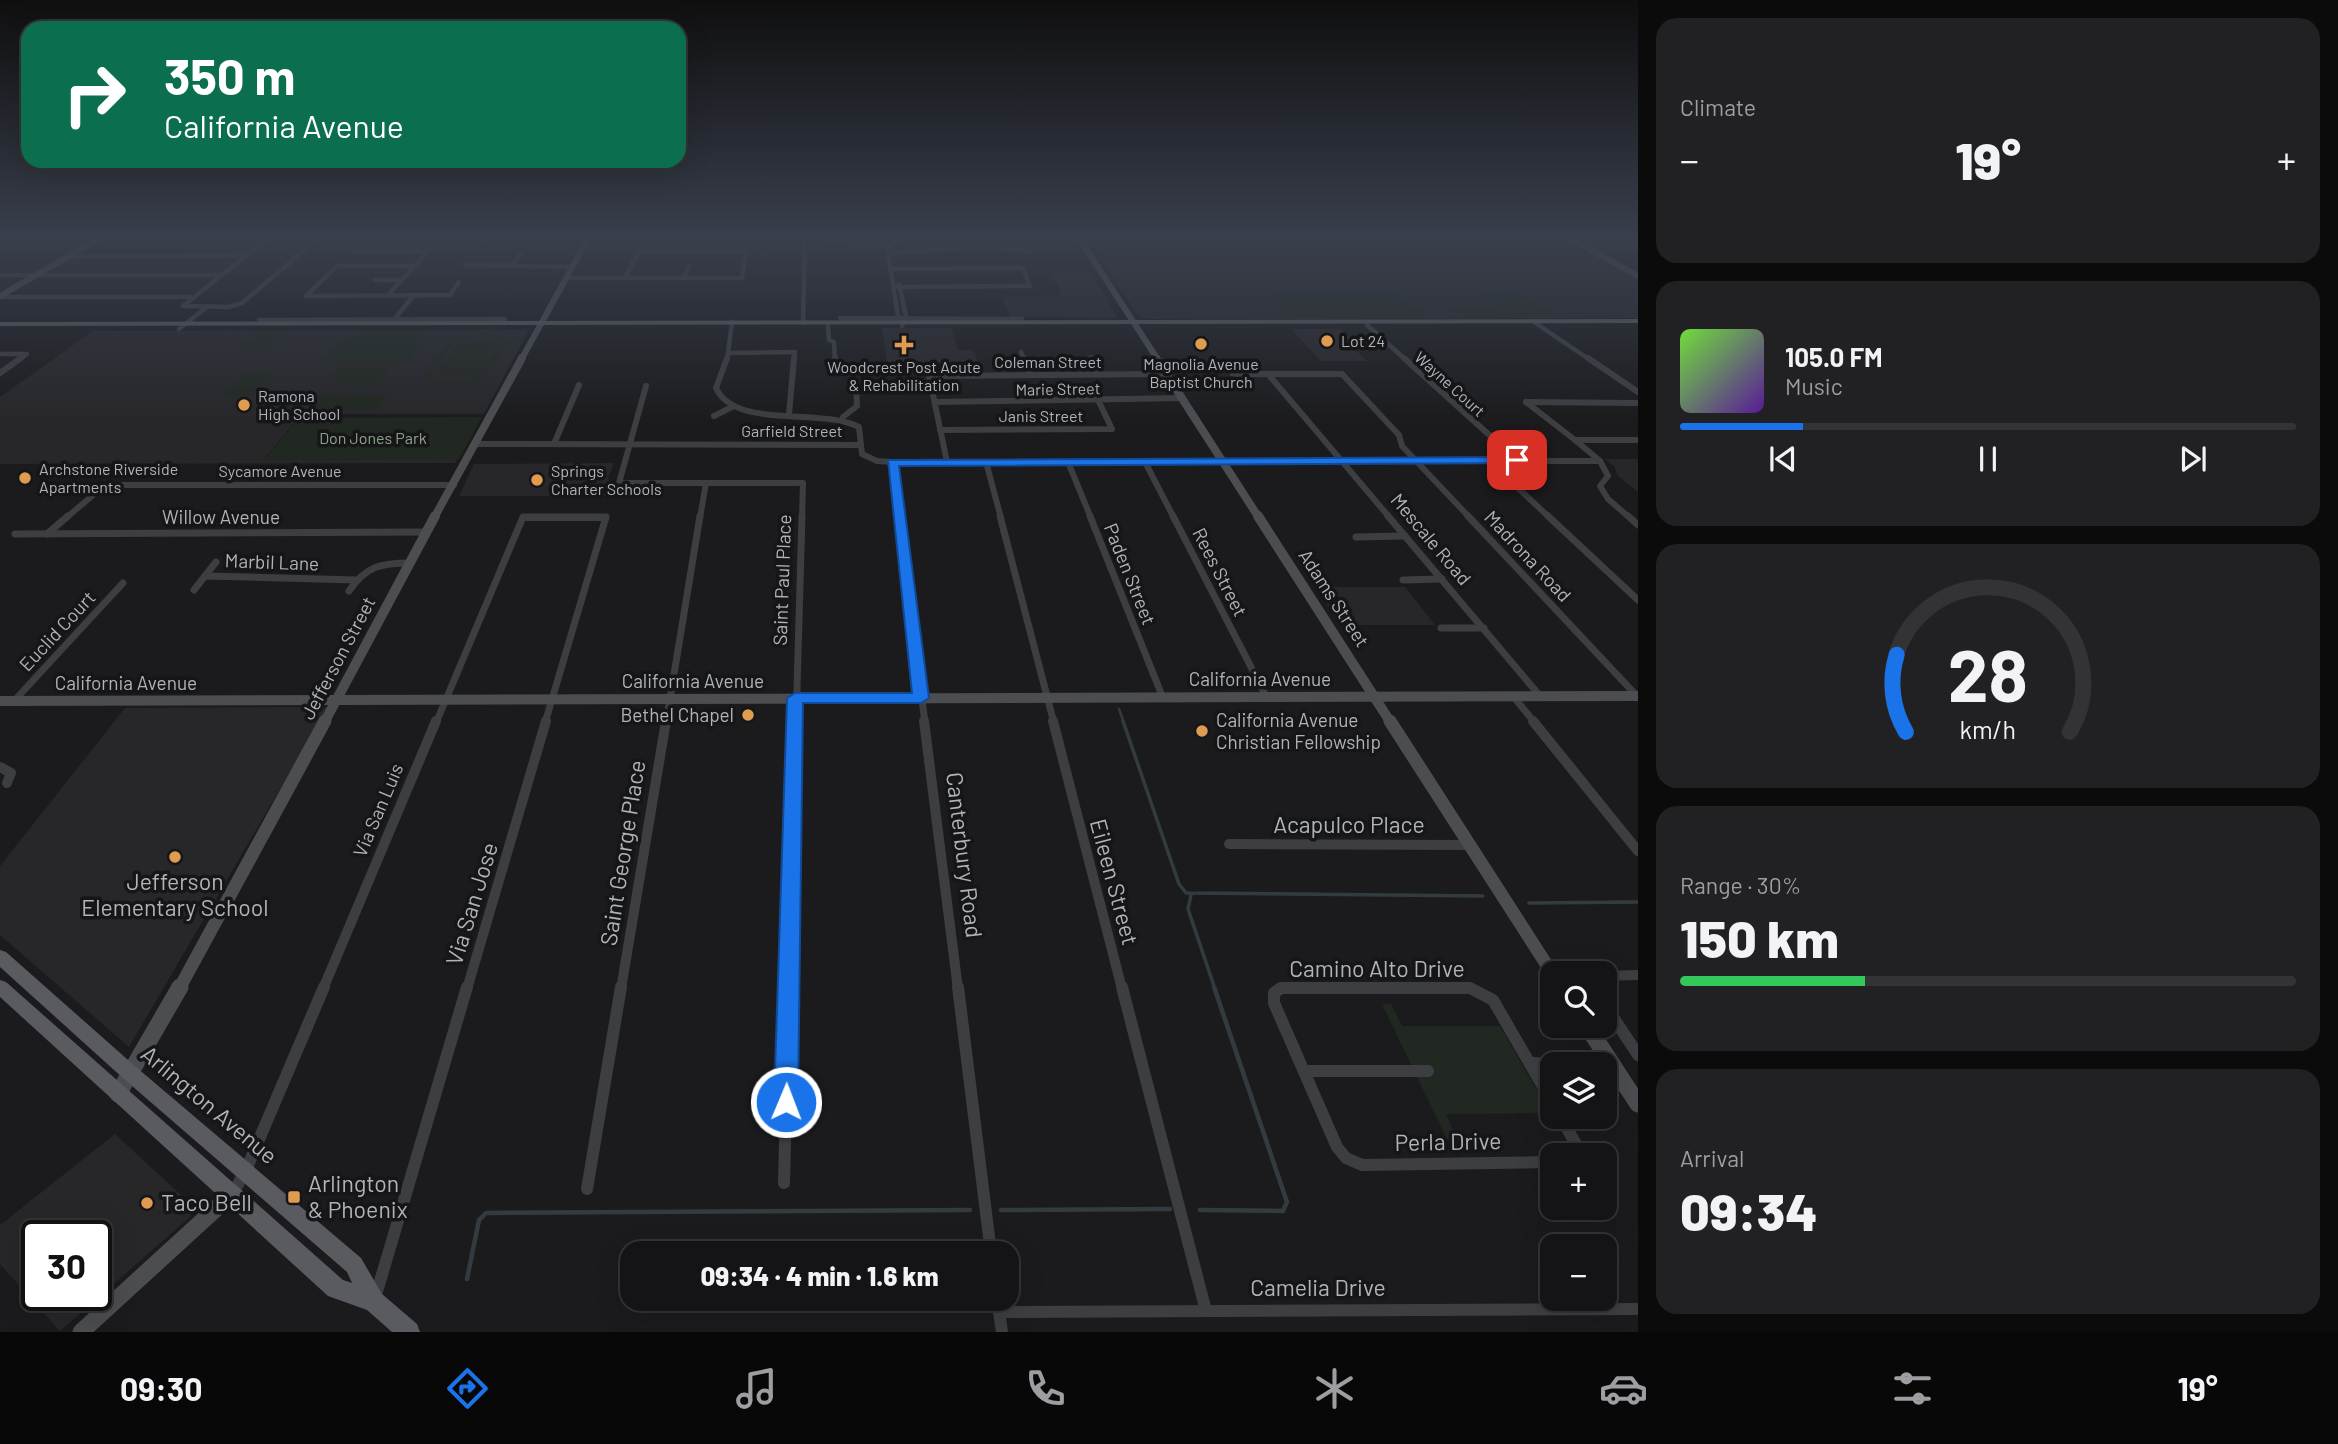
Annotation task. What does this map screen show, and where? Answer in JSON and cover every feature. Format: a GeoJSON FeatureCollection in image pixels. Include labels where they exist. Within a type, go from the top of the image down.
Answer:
{"type":"FeatureCollection","features":[{"type":"Feature","properties":{"kind":"main road","name":"Jefferson Street"},"geometry":{"type":"LineString","coordinates":[[118,1094],[223,912],[426,532],[556,299]]}},
{"type":"Feature","properties":{"kind":"main road","name":"Adams Street"},"geometry":{"type":"LineString","coordinates":[[1119,299],[1544,961]]}},
{"type":"Feature","properties":{"kind":"main road"},"geometry":{"type":"LineString","coordinates":[[182,327],[393,321],[542,325]]}},
{"type":"Feature","properties":{"kind":"main road"},"geometry":{"type":"LineString","coordinates":[[0,326],[828,326],[902,322]]}},
{"type":"Feature","properties":{"kind":"main road"},"geometry":{"type":"LineString","coordinates":[[732,325],[902,322],[1638,323]]}},
{"type":"Feature","properties":{"kind":"main road","name":"California Avenue"},"geometry":{"type":"LineString","coordinates":[[0,701],[1638,697]]}},
{"type":"Feature","properties":{"kind":"main road","name":"Arlington Avenue"},"geometry":{"type":"LineString","coordinates":[[0,957],[107,1054],[354,1265],[374,1302]]}},
{"type":"Feature","properties":{"kind":"main road","name":"Arlington Avenue"},"geometry":{"type":"LineString","coordinates":[[0,987],[336,1288],[374,1302],[410,1332]]}},
{"type":"Feature","properties":{"kind":"main road"},"geometry":{"type":"LineString","coordinates":[[107,1054],[131,1056],[146,1045]]}},
{"type":"Feature","properties":{"kind":"main road"},"geometry":{"type":"LineString","coordinates":[[1617,1080],[1638,1104]]}},
{"type":"Feature","properties":{"kind":"main road"},"geometry":{"type":"LineString","coordinates":[[81,1332],[233,1193]]}},
{"type":"Feature","properties":{"kind":"street"},"geometry":{"type":"LineString","coordinates":[[189,299],[183,306],[207,307],[242,303],[247,299]]}},
{"type":"Feature","properties":{"kind":"street"},"geometry":{"type":"LineString","coordinates":[[393,321],[411,299]]}},
{"type":"Feature","properties":{"kind":"street"},"geometry":{"type":"LineString","coordinates":[[803,323],[804,299]]}},
{"type":"Feature","properties":{"kind":"street"},"geometry":{"type":"LineString","coordinates":[[897,299],[898,316],[902,322]]}},
{"type":"Feature","properties":{"kind":"street"},"geometry":{"type":"LineString","coordinates":[[182,327],[207,307]]}},
{"type":"Feature","properties":{"kind":"street"},"geometry":{"type":"LineString","coordinates":[[840,318],[902,322],[1021,319]]}},
{"type":"Feature","properties":{"kind":"street"},"geometry":{"type":"LineString","coordinates":[[260,320],[505,319]]}},
{"type":"Feature","properties":{"kind":"street"},"geometry":{"type":"LineString","coordinates":[[1536,323],[1638,392]]}},
{"type":"Feature","properties":{"kind":"street","name":"Wayne Court"},"geometry":{"type":"LineString","coordinates":[[1365,324],[1517,460]]}},
{"type":"Feature","properties":{"kind":"street"},"geometry":{"type":"LineString","coordinates":[[732,325],[725,372],[716,391],[720,399],[732,407],[754,413],[843,417],[859,427],[861,445]]}},
{"type":"Feature","properties":{"kind":"street"},"geometry":{"type":"LineString","coordinates":[[828,326],[829,340],[834,342],[835,369],[884,369]]}},
{"type":"Feature","properties":{"kind":"street"},"geometry":{"type":"LineString","coordinates":[[729,353],[795,352],[789,414]]}},
{"type":"Feature","properties":{"kind":"street"},"geometry":{"type":"LineString","coordinates":[[1021,352],[1031,374]]}},
{"type":"Feature","properties":{"kind":"street"},"geometry":{"type":"LineString","coordinates":[[0,354],[27,354],[0,373]]}},
{"type":"Feature","properties":{"kind":"street"},"geometry":{"type":"LineString","coordinates":[[1091,358],[1100,374]]}},
{"type":"Feature","properties":{"kind":"street"},"geometry":{"type":"LineString","coordinates":[[927,366],[947,462]]}},
{"type":"Feature","properties":{"kind":"street","name":"Coleman Street"},"geometry":{"type":"LineString","coordinates":[[929,376],[1167,374]]}},
{"type":"Feature","properties":{"kind":"street"},"geometry":{"type":"LineString","coordinates":[[1233,374],[1268,374]]}},
{"type":"Feature","properties":{"kind":"street","name":"Madrona Road"},"geometry":{"type":"LineString","coordinates":[[1268,374],[1342,374],[1399,435],[1402,446],[1638,697]]}},
{"type":"Feature","properties":{"kind":"street","name":"Mescale Road"},"geometry":{"type":"LineString","coordinates":[[1268,374],[1540,696]]}},
{"type":"Feature","properties":{"kind":"street"},"geometry":{"type":"LineString","coordinates":[[843,417],[857,406],[856,384]]}},
{"type":"Feature","properties":{"kind":"street"},"geometry":{"type":"LineString","coordinates":[[555,444],[579,385]]}},
{"type":"Feature","properties":{"kind":"street"},"geometry":{"type":"LineString","coordinates":[[646,386],[620,484],[706,483]]}},
{"type":"Feature","properties":{"kind":"street","name":"Marie Street"},"geometry":{"type":"LineString","coordinates":[[934,402],[1099,402],[1182,398]]}},
{"type":"Feature","properties":{"kind":"street","name":"Janis Street"},"geometry":{"type":"LineString","coordinates":[[940,430],[1112,429],[1099,402]]}},
{"type":"Feature","properties":{"kind":"street"},"geometry":{"type":"LineString","coordinates":[[1638,403],[1526,402],[1600,461],[1609,474],[1600,489],[1638,525]]}},
{"type":"Feature","properties":{"kind":"street"},"geometry":{"type":"LineString","coordinates":[[714,416],[732,407]]}},
{"type":"Feature","properties":{"kind":"street"},"geometry":{"type":"LineString","coordinates":[[1575,440],[1638,440]]}},
{"type":"Feature","properties":{"kind":"street","name":"Garfield Street"},"geometry":{"type":"LineString","coordinates":[[477,444],[861,445],[862,454],[866,458],[892,462],[1600,461]]}},
{"type":"Feature","properties":{"kind":"street"},"geometry":{"type":"LineString","coordinates":[[1488,460],[1638,600]]}},
{"type":"Feature","properties":{"kind":"street","name":"Canterbury Road"},"geometry":{"type":"LineString","coordinates":[[892,462],[989,1241]]}},
{"type":"Feature","properties":{"kind":"street","name":"Eileen Street"},"geometry":{"type":"LineString","coordinates":[[986,462],[1206,1311]]}},
{"type":"Feature","properties":{"kind":"street","name":"Paden Street"},"geometry":{"type":"LineString","coordinates":[[1068,462],[1163,698]]}},
{"type":"Feature","properties":{"kind":"street","name":"Rees Street"},"geometry":{"type":"LineString","coordinates":[[1145,462],[1266,696]]}},
{"type":"Feature","properties":{"kind":"street","name":"Saint Paul Place"},"geometry":{"type":"LineString","coordinates":[[706,483],[803,483],[795,698],[784,1183]]}},
{"type":"Feature","properties":{"kind":"street","name":"Saint George Place"},"geometry":{"type":"LineString","coordinates":[[587,1189],[706,483]]}},
{"type":"Feature","properties":{"kind":"street","name":"Sycamore Avenue"},"geometry":{"type":"LineString","coordinates":[[47,534],[105,485],[454,485]]}},
{"type":"Feature","properties":{"kind":"street","name":"Via San Luis"},"geometry":{"type":"LineString","coordinates":[[233,1193],[246,1170],[523,517],[606,517]]}},
{"type":"Feature","properties":{"kind":"street","name":"Via San Jose"},"geometry":{"type":"LineString","coordinates":[[374,1302],[606,517]]}},
{"type":"Feature","properties":{"kind":"street","name":"Willow Avenue"},"geometry":{"type":"LineString","coordinates":[[15,534],[426,532]]}},
{"type":"Feature","properties":{"kind":"street"},"geometry":{"type":"LineString","coordinates":[[1356,537],[1405,536]]}},
{"type":"Feature","properties":{"kind":"street"},"geometry":{"type":"LineString","coordinates":[[205,576],[216,562]]}},
{"type":"Feature","properties":{"kind":"street","name":"Marbil Lane"},"geometry":{"type":"LineString","coordinates":[[349,591],[363,570],[372,564],[410,564]]}},
{"type":"Feature","properties":{"kind":"street","name":"Marbil Lane"},"geometry":{"type":"LineString","coordinates":[[194,590],[205,576],[264,575],[288,580],[356,580]]}},
{"type":"Feature","properties":{"kind":"street"},"geometry":{"type":"LineString","coordinates":[[1403,580],[1442,579]]}},
{"type":"Feature","properties":{"kind":"street","name":"Euclid Court"},"geometry":{"type":"LineString","coordinates":[[14,701],[123,583]]}},
{"type":"Feature","properties":{"kind":"street"},"geometry":{"type":"LineString","coordinates":[[1441,628],[1484,628]]}},
{"type":"Feature","properties":{"kind":"street"},"geometry":{"type":"LineString","coordinates":[[1513,696],[1638,851]]}},
{"type":"Feature","properties":{"kind":"street"},"geometry":{"type":"LineString","coordinates":[[0,767],[11,773],[7,783]]}},
{"type":"Feature","properties":{"kind":"street","name":"Acapulco Place"},"geometry":{"type":"LineString","coordinates":[[1229,844],[1470,845]]}},
{"type":"Feature","properties":{"kind":"street"},"geometry":{"type":"LineString","coordinates":[[1617,976],[1638,975]]}},
{"type":"Feature","properties":{"kind":"street","name":"Camino Alto Drive"},"geometry":{"type":"LineString","coordinates":[[1304,1071],[1273,1003],[1274,993],[1281,988],[1470,988],[1493,1000],[1530,1063]]}},
{"type":"Feature","properties":{"kind":"street"},"geometry":{"type":"LineString","coordinates":[[1617,1023],[1638,1055]]}},
{"type":"Feature","properties":{"kind":"street"},"geometry":{"type":"LineString","coordinates":[[1540,1063],[1530,1063],[1540,1081]]}},
{"type":"Feature","properties":{"kind":"street"},"geometry":{"type":"LineString","coordinates":[[1304,1071],[1429,1070]]}},
{"type":"Feature","properties":{"kind":"street","name":"Perla Drive"},"geometry":{"type":"LineString","coordinates":[[1304,1071],[1338,1147],[1346,1158],[1362,1165],[1540,1162]]}},
{"type":"Feature","properties":{"kind":"street","name":"Camelia Drive"},"geometry":{"type":"LineString","coordinates":[[1019,1306],[1206,1311],[1638,1309]]}},
{"type":"Feature","properties":{"kind":"street"},"geometry":{"type":"LineString","coordinates":[[999,1311],[1002,1332]]}},
{"type":"Feature","properties":{"kind":"shaded area"},"geometry":{"type":"Polygon","coordinates":[[[1003,299],[1107,299],[1118,318],[1010,317],[1003,299]]]}},
{"type":"Feature","properties":{"kind":"shaded area"},"geometry":{"type":"Polygon","coordinates":[[[1127,299],[1638,299],[1638,318],[1139,317],[1127,299]]]}},
{"type":"Feature","properties":{"kind":"shaded area"},"geometry":{"type":"Polygon","coordinates":[[[882,328],[951,328],[958,350],[973,350],[978,363],[887,364],[882,328]]]}},
{"type":"Feature","properties":{"kind":"shaded area","name":"Lot 24"},"geometry":{"type":"Polygon","coordinates":[[[1291,329],[1341,329],[1363,349],[1356,350],[1367,361],[1321,361],[1291,329]]]}},
{"type":"Feature","properties":{"kind":"shaded area","name":"Ramona High School"},"geometry":{"type":"Polygon","coordinates":[[[529,330],[484,414],[302,414],[264,459],[457,459],[455,463],[0,464],[0,397],[93,331],[529,330]]]}},
{"type":"Feature","properties":{"kind":"shaded area"},"geometry":{"type":"Polygon","coordinates":[[[1605,459],[1638,459],[1638,492],[1617,475],[1615,467],[1605,459]]]}},
{"type":"Feature","properties":{"kind":"shaded area","name":"Springs Charter Schools"},"geometry":{"type":"Polygon","coordinates":[[[614,463],[608,478],[614,488],[611,496],[459,496],[474,464],[614,463]]]}},
{"type":"Feature","properties":{"kind":"shaded area"},"geometry":{"type":"Polygon","coordinates":[[[1316,587],[1405,587],[1435,625],[1339,625],[1316,587]]]}},
{"type":"Feature","properties":{"kind":"shaded area"},"geometry":{"type":"Polygon","coordinates":[[[328,707],[129,1047],[0,935],[0,866],[125,708],[328,707]]]}},
{"type":"Feature","properties":{"kind":"shaded area"},"geometry":{"type":"Polygon","coordinates":[[[115,1134],[194,1207],[190,1217],[112,1285],[112,1220],[21,1220],[21,1287],[0,1264],[0,1225],[115,1134]]]}},
{"type":"Feature","properties":{"kind":"shaded area"},"geometry":{"type":"Polygon","coordinates":[[[42,1311],[83,1311],[60,1331],[42,1311]]]}},
{"type":"Feature","properties":{"kind":"green space"},"geometry":{"type":"Polygon","coordinates":[[[1274,299],[1404,299],[1421,311],[1413,317],[1293,317],[1274,299]]]}},
{"type":"Feature","properties":{"kind":"green space"},"geometry":{"type":"Polygon","coordinates":[[[1489,299],[1531,299],[1558,317],[1471,317],[1441,307],[1503,310],[1489,299]]]}},
{"type":"Feature","properties":{"kind":"green space"},"geometry":{"type":"Polygon","coordinates":[[[258,332],[285,332],[265,351],[238,351],[258,332]]]}},
{"type":"Feature","properties":{"kind":"green space"},"geometry":{"type":"Polygon","coordinates":[[[366,332],[429,332],[408,360],[399,363],[321,363],[344,338],[366,332]]]}},
{"type":"Feature","properties":{"kind":"green space"},"geometry":{"type":"Polygon","coordinates":[[[487,333],[501,336],[506,342],[491,369],[479,380],[455,386],[431,382],[425,378],[426,373],[452,336],[487,333]],[[478,335],[454,342],[432,373],[433,379],[455,383],[481,374],[500,341],[494,337],[478,335]]]}},
{"type":"Feature","properties":{"kind":"green space"},"geometry":{"type":"Polygon","coordinates":[[[495,342],[476,374],[437,374],[458,343],[495,342]]]}},
{"type":"Feature","properties":{"kind":"green space"},"geometry":{"type":"Polygon","coordinates":[[[338,366],[390,368],[375,388],[363,388],[351,387],[336,380],[332,375],[338,366]]]}},
{"type":"Feature","properties":{"kind":"green space"},"geometry":{"type":"Polygon","coordinates":[[[245,372],[274,372],[252,395],[221,395],[245,372]]]}},
{"type":"Feature","properties":{"kind":"green space"},"geometry":{"type":"Polygon","coordinates":[[[284,391],[313,398],[298,412],[261,412],[256,408],[270,393],[284,391]]]}},
{"type":"Feature","properties":{"kind":"green space"},"geometry":{"type":"Polygon","coordinates":[[[320,394],[388,394],[376,410],[306,411],[320,394]]]}},
{"type":"Feature","properties":{"kind":"green space","name":"Don Jones Park"},"geometry":{"type":"Polygon","coordinates":[[[482,417],[459,459],[264,460],[295,423],[306,418],[482,417]]]}},
{"type":"Feature","properties":{"kind":"green space"},"geometry":{"type":"Polygon","coordinates":[[[1382,1004],[1391,1004],[1402,1026],[1500,1026],[1540,1096],[1540,1113],[1446,1114],[1457,1139],[1447,1139],[1382,1004]]]}},
{"type":"Feature","properties":{"kind":"waterway"},"geometry":{"type":"LineString","coordinates":[[1119,709],[1124,723]]}},
{"type":"Feature","properties":{"kind":"waterway"},"geometry":{"type":"LineString","coordinates":[[1123,721],[1179,884],[1186,893],[1483,896]]}},
{"type":"Feature","properties":{"kind":"waterway"},"geometry":{"type":"LineString","coordinates":[[1191,895],[1188,909],[1215,989]]}},
{"type":"Feature","properties":{"kind":"waterway"},"geometry":{"type":"LineString","coordinates":[[1529,903],[1638,902]]}},
{"type":"Feature","properties":{"kind":"waterway"},"geometry":{"type":"LineString","coordinates":[[1200,1210],[1283,1211],[1287,1202],[1214,987]]}},
{"type":"Feature","properties":{"kind":"waterway"},"geometry":{"type":"LineString","coordinates":[[1001,1210],[1170,1209]]}},
{"type":"Feature","properties":{"kind":"waterway"},"geometry":{"type":"LineString","coordinates":[[467,1279],[479,1220],[486,1213],[970,1210]]}},
{"type":"Feature","properties":{"kind":"place","name":"Lot 24"},"geometry":{"type":"Point","coordinates":[1327,341]}},
{"type":"Feature","properties":{"kind":"place","name":"Magnolia Avenue Baptist Church"},"geometry":{"type":"Point","coordinates":[1201,344]}},
{"type":"Feature","properties":{"kind":"place","name":"Woodcrest Post Acute & Rehabilitation"},"geometry":{"type":"Point","coordinates":[904,345]}},
{"type":"Feature","properties":{"kind":"place","name":"Ramona High School"},"geometry":{"type":"Point","coordinates":[244,405]}},
{"type":"Feature","properties":{"kind":"place","name":"Archstone Riverside Apartments"},"geometry":{"type":"Point","coordinates":[25,478]}},
{"type":"Feature","properties":{"kind":"place","name":"Springs Charter Schools"},"geometry":{"type":"Point","coordinates":[537,480]}},
{"type":"Feature","properties":{"kind":"place","name":"Bethel Chapel"},"geometry":{"type":"Point","coordinates":[748,715]}},
{"type":"Feature","properties":{"kind":"place","name":"California Avenue Christian Fellowship"},"geometry":{"type":"Point","coordinates":[1202,731]}},
{"type":"Feature","properties":{"kind":"place","name":"Jefferson Elementary School"},"geometry":{"type":"Point","coordinates":[175,857]}},
{"type":"Feature","properties":{"kind":"place","name":"Arlington & Phoenix"},"geometry":{"type":"Point","coordinates":[294,1197]}},
{"type":"Feature","properties":{"kind":"place","name":"Taco Bell"},"geometry":{"type":"Point","coordinates":[147,1203]}},
{"type":"Feature","properties":{"kind":"route"},"geometry":{"type":"LineString","coordinates":[[786,1102],[795,698],[921,698],[892,462],[1517,460]]}}]}
